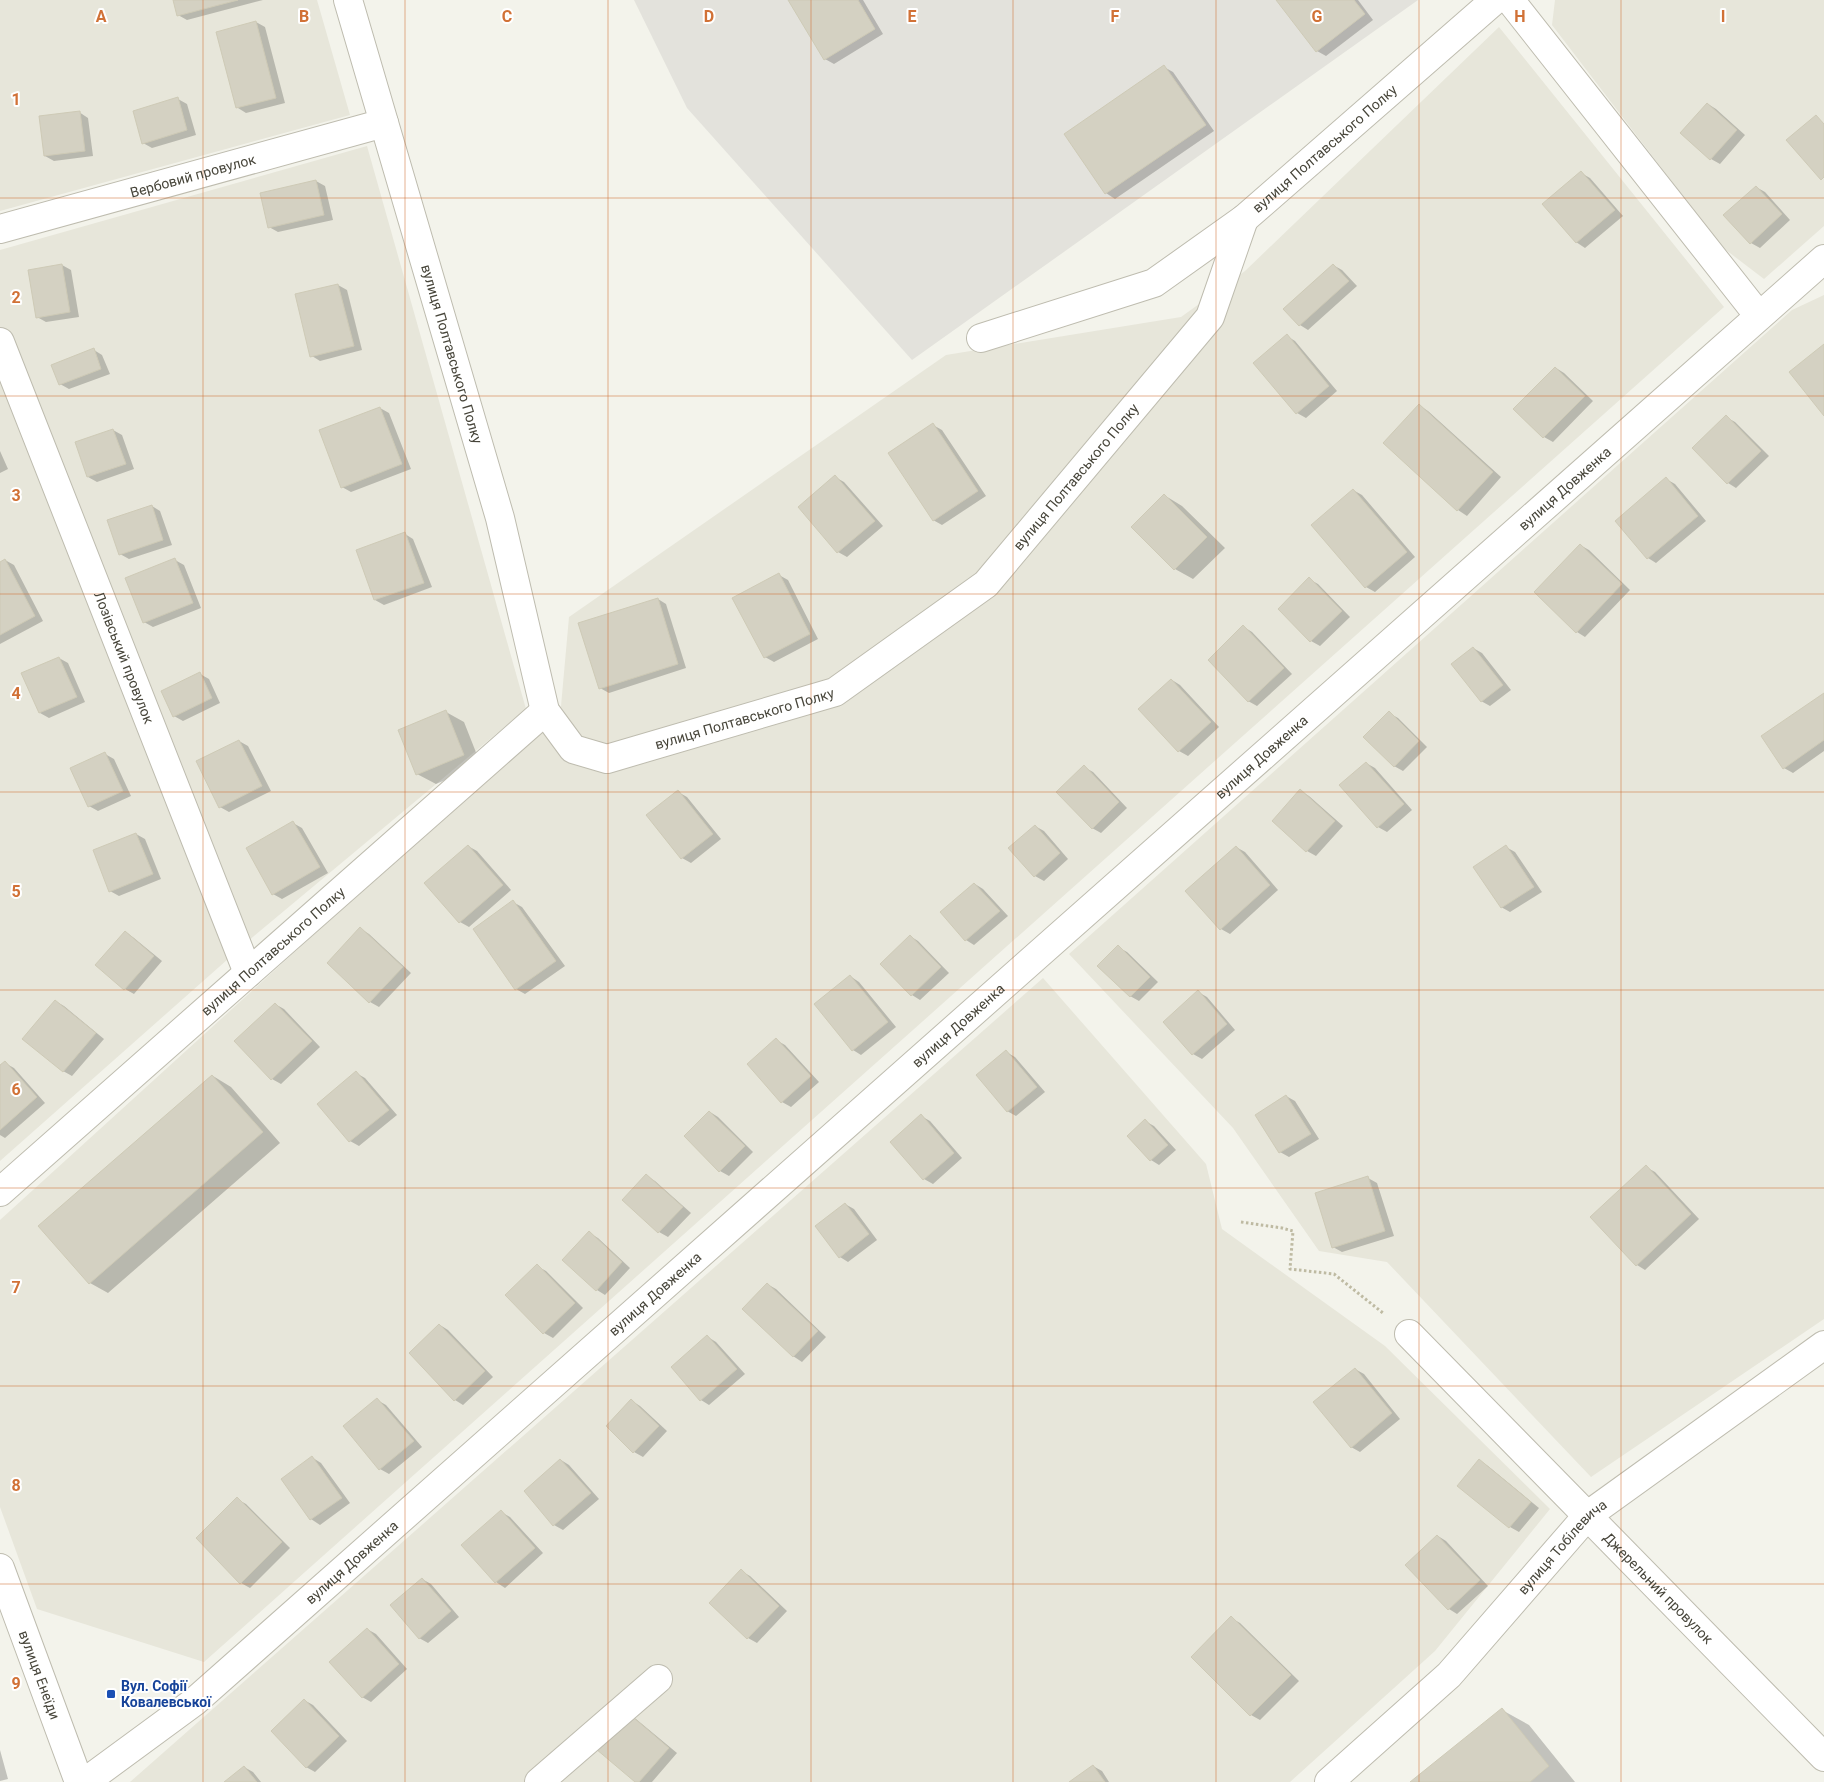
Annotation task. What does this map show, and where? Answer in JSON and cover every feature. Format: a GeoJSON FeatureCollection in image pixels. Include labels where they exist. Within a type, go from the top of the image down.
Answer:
{"type":"FeatureCollection","features":[{"type":"Feature","properties":{"kind":"street","name":"вулиця Полтавського Полку"},"geometry":{"type":"LineString","coordinates":[[348,0],[500,518],[545,711],[573,749],[607,759],[834,692],[868,670],[986,584],[1210,317],[1244,220],[1495,0]]}},
{"type":"Feature","properties":{"kind":"street"},"geometry":{"type":"LineString","coordinates":[[1510,0],[1759,316]]}},
{"type":"Feature","properties":{"kind":"street","name":"Вербовий провулок"},"geometry":{"type":"LineString","coordinates":[[0,229],[384,123]]}},
{"type":"Feature","properties":{"kind":"street"},"geometry":{"type":"LineString","coordinates":[[981,338],[1154,283],[1244,220]]}},
{"type":"Feature","properties":{"kind":"street","name":"вулиця Довженка"},"geometry":{"type":"LineString","coordinates":[[85,1782],[194,1702],[1824,259]]}},
{"type":"Feature","properties":{"kind":"street","name":"Лозівський провулок"},"geometry":{"type":"LineString","coordinates":[[0,342],[248,973]]}},
{"type":"Feature","properties":{"kind":"street","name":"вулиця Полтавського Полку"},"geometry":{"type":"LineString","coordinates":[[0,1192],[545,711]]}},
{"type":"Feature","properties":{"kind":"street","name":"Джерельний провулок"},"geometry":{"type":"LineString","coordinates":[[1409,1334],[1824,1757]]}},
{"type":"Feature","properties":{"kind":"street","name":"вулиця Тобілевича"},"geometry":{"type":"LineString","coordinates":[[1329,1782],[1449,1674],[1588,1515],[1824,1345]]}},
{"type":"Feature","properties":{"kind":"street","name":"вулиця Енеїди"},"geometry":{"type":"LineString","coordinates":[[0,1568],[79,1782]]}},
{"type":"Feature","properties":{"kind":"street"},"geometry":{"type":"LineString","coordinates":[[539,1782],[658,1678]]}},
{"type":"Feature","properties":{"kind":"path"},"geometry":{"type":"LineString","coordinates":[[1241,1222],[1292,1231],[1290,1269],[1334,1274],[1409,1334]]}},
{"type":"Feature","properties":{"kind":"shaded area"},"geometry":{"type":"Polygon","coordinates":[[[0,0],[317,0],[350,115],[0,211],[0,0]]]}},
{"type":"Feature","properties":{"kind":"shaded area"},"geometry":{"type":"Polygon","coordinates":[[[634,0],[1418,0],[912,360],[687,108],[634,0]]]}},
{"type":"Feature","properties":{"kind":"shaded area"},"geometry":{"type":"Polygon","coordinates":[[[1555,0],[1824,0],[1824,226],[1764,279],[1722,247],[1552,25],[1555,0]]]}},
{"type":"Feature","properties":{"kind":"shaded area"},"geometry":{"type":"Polygon","coordinates":[[[1499,27],[1724,307],[204,1662],[37,1609],[0,1507],[0,1220],[542,727],[561,706],[569,617],[946,355],[1181,317],[1245,271],[1499,27]]]}},
{"type":"Feature","properties":{"kind":"shaded area"},"geometry":{"type":"Polygon","coordinates":[[[367,146],[526,709],[254,936],[0,1161],[0,250],[367,146]]]}},
{"type":"Feature","properties":{"kind":"shaded area"},"geometry":{"type":"Polygon","coordinates":[[[1824,295],[1824,1319],[1591,1477],[1387,1262],[1319,1251],[1233,1128],[1069,954],[1792,310],[1824,295]]]}},
{"type":"Feature","properties":{"kind":"shaded area"},"geometry":{"type":"Polygon","coordinates":[[[1043,978],[1206,1164],[1222,1229],[1385,1346],[1550,1509],[1435,1651],[1290,1782],[130,1782],[1043,978]]]}},
{"type":"Feature","properties":{"kind":"building"},"geometry":{"type":"Polygon","coordinates":[[[173,0],[238,0],[177,16],[173,0]]]}},
{"type":"Feature","properties":{"kind":"building"},"geometry":{"type":"Polygon","coordinates":[[[788,0],[858,0],[875,29],[824,60],[788,0]]]}},
{"type":"Feature","properties":{"kind":"building"},"geometry":{"type":"Polygon","coordinates":[[[1276,0],[1354,0],[1365,14],[1316,52],[1276,0]]]}},
{"type":"Feature","properties":{"kind":"building"},"geometry":{"type":"Polygon","coordinates":[[[256,21],[276,98],[236,108],[216,32],[256,21]]]}},
{"type":"Feature","properties":{"kind":"building"},"geometry":{"type":"Polygon","coordinates":[[[1164,65],[1206,125],[1105,194],[1064,134],[1164,65]]]}},
{"type":"Feature","properties":{"kind":"building"},"geometry":{"type":"Polygon","coordinates":[[[178,97],[187,130],[142,144],[133,111],[178,97]]]}},
{"type":"Feature","properties":{"kind":"building"},"geometry":{"type":"Polygon","coordinates":[[[1707,103],[1737,130],[1710,160],[1680,133],[1707,103]]]}},
{"type":"Feature","properties":{"kind":"building"},"geometry":{"type":"Polygon","coordinates":[[[80,111],[85,151],[44,156],[39,116],[80,111]]]}},
{"type":"Feature","properties":{"kind":"building"},"geometry":{"type":"Polygon","coordinates":[[[1816,115],[1824,124],[1824,177],[1821,180],[1786,140],[1816,115]]]}},
{"type":"Feature","properties":{"kind":"building"},"geometry":{"type":"Polygon","coordinates":[[[1581,171],[1615,210],[1576,243],[1542,204],[1581,171]]]}},
{"type":"Feature","properties":{"kind":"building"},"geometry":{"type":"Polygon","coordinates":[[[316,180],[324,215],[268,228],[260,193],[316,180]]]}},
{"type":"Feature","properties":{"kind":"building"},"geometry":{"type":"Polygon","coordinates":[[[1756,186],[1782,214],[1750,244],[1723,215],[1756,186]]]}},
{"type":"Feature","properties":{"kind":"building"},"geometry":{"type":"Polygon","coordinates":[[[62,264],[70,312],[36,318],[28,270],[62,264]]]}},
{"type":"Feature","properties":{"kind":"building"},"geometry":{"type":"Polygon","coordinates":[[[1333,264],[1349,281],[1299,326],[1283,309],[1333,264]]]}},
{"type":"Feature","properties":{"kind":"building"},"geometry":{"type":"Polygon","coordinates":[[[338,284],[354,346],[310,357],[295,294],[338,284]]]}},
{"type":"Feature","properties":{"kind":"building"},"geometry":{"type":"Polygon","coordinates":[[[1287,334],[1329,386],[1296,414],[1253,363],[1287,334]]]}},
{"type":"Feature","properties":{"kind":"building"},"geometry":{"type":"Polygon","coordinates":[[[1824,344],[1824,416],[1789,372],[1824,344]]]}},
{"type":"Feature","properties":{"kind":"building"},"geometry":{"type":"Polygon","coordinates":[[[94,348],[101,369],[59,385],[51,365],[94,348]]]}},
{"type":"Feature","properties":{"kind":"building"},"geometry":{"type":"Polygon","coordinates":[[[1555,367],[1585,396],[1543,438],[1513,409],[1555,367]]]}},
{"type":"Feature","properties":{"kind":"building"},"geometry":{"type":"Polygon","coordinates":[[[1419,404],[1493,472],[1457,511],[1383,443],[1419,404]]]}},
{"type":"Feature","properties":{"kind":"building"},"geometry":{"type":"Polygon","coordinates":[[[380,407],[402,464],[341,488],[319,430],[380,407]]]}},
{"type":"Feature","properties":{"kind":"building"},"geometry":{"type":"Polygon","coordinates":[[[1726,415],[1761,451],[1727,484],[1692,448],[1726,415]]]}},
{"type":"Feature","properties":{"kind":"building"},"geometry":{"type":"Polygon","coordinates":[[[933,423],[978,491],[933,521],[888,453],[933,423]]]}},
{"type":"Feature","properties":{"kind":"building"},"geometry":{"type":"Polygon","coordinates":[[[113,429],[126,464],[87,477],[75,442],[113,429]]]}},
{"type":"Feature","properties":{"kind":"building"},"geometry":{"type":"Polygon","coordinates":[[[835,475],[875,521],[837,553],[798,507],[835,475]]]}},
{"type":"Feature","properties":{"kind":"building"},"geometry":{"type":"Polygon","coordinates":[[[1666,477],[1698,516],[1647,559],[1615,521],[1666,477]]]}},
{"type":"Feature","properties":{"kind":"building"},"geometry":{"type":"Polygon","coordinates":[[[1353,489],[1407,552],[1365,588],[1311,525],[1353,489]]]}},
{"type":"Feature","properties":{"kind":"building"},"geometry":{"type":"Polygon","coordinates":[[[1164,494],[1207,537],[1174,570],[1131,527],[1164,494]]]}},
{"type":"Feature","properties":{"kind":"building"},"geometry":{"type":"Polygon","coordinates":[[[152,505],[163,540],[119,555],[107,520],[152,505]]]}},
{"type":"Feature","properties":{"kind":"building"},"geometry":{"type":"Polygon","coordinates":[[[405,532],[424,583],[374,600],[356,550],[405,532]]]}},
{"type":"Feature","properties":{"kind":"building"},"geometry":{"type":"Polygon","coordinates":[[[1580,544],[1622,584],[1576,633],[1534,592],[1580,544]]]}},
{"type":"Feature","properties":{"kind":"building"},"geometry":{"type":"Polygon","coordinates":[[[175,558],[193,603],[143,623],[125,578],[175,558]]]}},
{"type":"Feature","properties":{"kind":"building"},"geometry":{"type":"Polygon","coordinates":[[[5,559],[35,616],[0,635],[0,562],[5,559]]]}},
{"type":"Feature","properties":{"kind":"building"},"geometry":{"type":"Polygon","coordinates":[[[779,573],[810,634],[764,658],[732,598],[779,573]]]}},
{"type":"Feature","properties":{"kind":"building"},"geometry":{"type":"Polygon","coordinates":[[[1309,577],[1342,611],[1310,642],[1278,609],[1309,577]]]}},
{"type":"Feature","properties":{"kind":"building"},"geometry":{"type":"Polygon","coordinates":[[[658,598],[678,664],[599,689],[578,623],[658,598]]]}},
{"type":"Feature","properties":{"kind":"building"},"geometry":{"type":"Polygon","coordinates":[[[1243,625],[1284,668],[1248,702],[1208,660],[1243,625]]]}},
{"type":"Feature","properties":{"kind":"building"},"geometry":{"type":"Polygon","coordinates":[[[1473,647],[1503,685],[1481,702],[1451,664],[1473,647]]]}},
{"type":"Feature","properties":{"kind":"building"},"geometry":{"type":"Polygon","coordinates":[[[59,657],[77,697],[39,713],[21,673],[59,657]]]}},
{"type":"Feature","properties":{"kind":"building"},"geometry":{"type":"Polygon","coordinates":[[[200,672],[212,698],[173,717],[161,691],[200,672]]]}},
{"type":"Feature","properties":{"kind":"building"},"geometry":{"type":"Polygon","coordinates":[[[1171,679],[1211,722],[1178,752],[1138,709],[1171,679]]]}},
{"type":"Feature","properties":{"kind":"building"},"geometry":{"type":"Polygon","coordinates":[[[1824,693],[1824,740],[1783,769],[1761,736],[1824,693]]]}},
{"type":"Feature","properties":{"kind":"building"},"geometry":{"type":"Polygon","coordinates":[[[446,710],[464,755],[416,775],[398,730],[446,710]]]}},
{"type":"Feature","properties":{"kind":"building"},"geometry":{"type":"Polygon","coordinates":[[[1389,711],[1419,741],[1394,767],[1363,737],[1389,711]]]}},
{"type":"Feature","properties":{"kind":"building"},"geometry":{"type":"Polygon","coordinates":[[[239,740],[262,786],[219,808],[196,761],[239,740]]]}},
{"type":"Feature","properties":{"kind":"building"},"geometry":{"type":"Polygon","coordinates":[[[105,752],[123,791],[88,807],[70,768],[105,752]]]}},
{"type":"Feature","properties":{"kind":"building"},"geometry":{"type":"Polygon","coordinates":[[[1366,762],[1404,804],[1377,828],[1339,785],[1366,762]]]}},
{"type":"Feature","properties":{"kind":"building"},"geometry":{"type":"Polygon","coordinates":[[[1084,765],[1119,802],[1092,829],[1056,792],[1084,765]]]}},
{"type":"Feature","properties":{"kind":"building"},"geometry":{"type":"Polygon","coordinates":[[[1300,789],[1335,821],[1306,852],[1272,821],[1300,789]]]}},
{"type":"Feature","properties":{"kind":"building"},"geometry":{"type":"Polygon","coordinates":[[[678,790],[713,834],[681,859],[646,815],[678,790]]]}},
{"type":"Feature","properties":{"kind":"building"},"geometry":{"type":"Polygon","coordinates":[[[293,821],[320,867],[272,895],[246,848],[293,821]]]}},
{"type":"Feature","properties":{"kind":"building"},"geometry":{"type":"Polygon","coordinates":[[[1035,825],[1060,853],[1034,877],[1008,848],[1035,825]]]}},
{"type":"Feature","properties":{"kind":"building"},"geometry":{"type":"Polygon","coordinates":[[[136,833],[153,874],[109,892],[93,850],[136,833]]]}},
{"type":"Feature","properties":{"kind":"building"},"geometry":{"type":"Polygon","coordinates":[[[468,845],[503,885],[459,923],[424,883],[468,845]]]}},
{"type":"Feature","properties":{"kind":"building"},"geometry":{"type":"Polygon","coordinates":[[[1506,845],[1534,887],[1501,908],[1473,867],[1506,845]]]}},
{"type":"Feature","properties":{"kind":"building"},"geometry":{"type":"Polygon","coordinates":[[[1236,846],[1270,885],[1220,930],[1185,891],[1236,846]]]}},
{"type":"Feature","properties":{"kind":"building"},"geometry":{"type":"Polygon","coordinates":[[[974,883],[1000,911],[965,941],[940,912],[974,883]]]}},
{"type":"Feature","properties":{"kind":"building"},"geometry":{"type":"Polygon","coordinates":[[[513,900],[556,961],[515,990],[473,929],[513,900]]]}},
{"type":"Feature","properties":{"kind":"building"},"geometry":{"type":"Polygon","coordinates":[[[360,927],[403,967],[369,1003],[327,963],[360,927]]]}},
{"type":"Feature","properties":{"kind":"building"},"geometry":{"type":"Polygon","coordinates":[[[125,931],[154,956],[124,990],[95,965],[125,931]]]}},
{"type":"Feature","properties":{"kind":"building"},"geometry":{"type":"Polygon","coordinates":[[[910,935],[941,967],[911,996],[880,964],[910,935]]]}},
{"type":"Feature","properties":{"kind":"building"},"geometry":{"type":"Polygon","coordinates":[[[1118,945],[1150,977],[1130,997],[1097,966],[1118,945]]]}},
{"type":"Feature","properties":{"kind":"building"},"geometry":{"type":"Polygon","coordinates":[[[850,975],[888,1022],[852,1051],[814,1004],[850,975]]]}},
{"type":"Feature","properties":{"kind":"building"},"geometry":{"type":"Polygon","coordinates":[[[1198,990],[1227,1024],[1192,1055],[1163,1022],[1198,990]]]}},
{"type":"Feature","properties":{"kind":"building"},"geometry":{"type":"Polygon","coordinates":[[[55,1000],[96,1033],[63,1072],[22,1039],[55,1000]]]}},
{"type":"Feature","properties":{"kind":"building"},"geometry":{"type":"Polygon","coordinates":[[[275,1003],[312,1041],[271,1080],[234,1041],[275,1003]]]}},
{"type":"Feature","properties":{"kind":"building"},"geometry":{"type":"Polygon","coordinates":[[[776,1038],[811,1076],[781,1103],[747,1064],[776,1038]]]}},
{"type":"Feature","properties":{"kind":"building"},"geometry":{"type":"Polygon","coordinates":[[[1006,1050],[1037,1087],[1007,1112],[976,1075],[1006,1050]]]}},
{"type":"Feature","properties":{"kind":"building"},"geometry":{"type":"Polygon","coordinates":[[[5,1061],[37,1097],[0,1130],[0,1065],[5,1061]]]}},
{"type":"Feature","properties":{"kind":"building"},"geometry":{"type":"Polygon","coordinates":[[[356,1071],[389,1110],[349,1142],[317,1104],[356,1071]]]}},
{"type":"Feature","properties":{"kind":"building"},"geometry":{"type":"Polygon","coordinates":[[[212,1075],[263,1132],[89,1284],[38,1226],[212,1075]]]}},
{"type":"Feature","properties":{"kind":"building"},"geometry":{"type":"Polygon","coordinates":[[[1286,1095],[1311,1134],[1279,1153],[1255,1115],[1286,1095]]]}},
{"type":"Feature","properties":{"kind":"building"},"geometry":{"type":"Polygon","coordinates":[[[709,1111],[745,1146],[719,1172],[684,1136],[709,1111]]]}},
{"type":"Feature","properties":{"kind":"building"},"geometry":{"type":"Polygon","coordinates":[[[921,1114],[954,1153],[923,1180],[890,1142],[921,1114]]]}},
{"type":"Feature","properties":{"kind":"building"},"geometry":{"type":"Polygon","coordinates":[[[1145,1119],[1168,1145],[1150,1161],[1127,1136],[1145,1119]]]}},
{"type":"Feature","properties":{"kind":"building"},"geometry":{"type":"Polygon","coordinates":[[[1646,1165],[1691,1214],[1636,1266],[1590,1217],[1646,1165]]]}},
{"type":"Feature","properties":{"kind":"building"},"geometry":{"type":"Polygon","coordinates":[[[646,1174],[683,1207],[658,1233],[622,1200],[646,1174]]]}},
{"type":"Feature","properties":{"kind":"building"},"geometry":{"type":"Polygon","coordinates":[[[1368,1176],[1385,1231],[1332,1248],[1315,1193],[1368,1176]]]}},
{"type":"Feature","properties":{"kind":"building"},"geometry":{"type":"Polygon","coordinates":[[[845,1203],[869,1234],[839,1258],[815,1226],[845,1203]]]}},
{"type":"Feature","properties":{"kind":"building"},"geometry":{"type":"Polygon","coordinates":[[[589,1231],[622,1262],[596,1291],[562,1260],[589,1231]]]}},
{"type":"Feature","properties":{"kind":"building"},"geometry":{"type":"Polygon","coordinates":[[[537,1264],[575,1303],[543,1334],[505,1295],[537,1264]]]}},
{"type":"Feature","properties":{"kind":"building"},"geometry":{"type":"Polygon","coordinates":[[[767,1283],[818,1331],[793,1357],[742,1309],[767,1283]]]}},
{"type":"Feature","properties":{"kind":"building"},"geometry":{"type":"Polygon","coordinates":[[[439,1324],[485,1371],[454,1401],[409,1353],[439,1324]]]}},
{"type":"Feature","properties":{"kind":"building"},"geometry":{"type":"Polygon","coordinates":[[[707,1335],[737,1369],[700,1401],[671,1367],[707,1335]]]}},
{"type":"Feature","properties":{"kind":"building"},"geometry":{"type":"Polygon","coordinates":[[[1355,1368],[1392,1413],[1351,1448],[1313,1402],[1355,1368]]]}},
{"type":"Feature","properties":{"kind":"building"},"geometry":{"type":"Polygon","coordinates":[[[377,1398],[414,1441],[379,1470],[343,1426],[377,1398]]]}},
{"type":"Feature","properties":{"kind":"building"},"geometry":{"type":"Polygon","coordinates":[[[631,1399],[659,1426],[633,1453],[606,1426],[631,1399]]]}},
{"type":"Feature","properties":{"kind":"building"},"geometry":{"type":"Polygon","coordinates":[[[312,1456],[342,1498],[310,1520],[281,1479],[312,1456]]]}},
{"type":"Feature","properties":{"kind":"building"},"geometry":{"type":"Polygon","coordinates":[[[560,1459],[591,1493],[553,1526],[524,1491],[560,1459]]]}},
{"type":"Feature","properties":{"kind":"building"},"geometry":{"type":"Polygon","coordinates":[[[1479,1459],[1531,1502],[1509,1528],[1457,1486],[1479,1459]]]}},
{"type":"Feature","properties":{"kind":"building"},"geometry":{"type":"Polygon","coordinates":[[[237,1497],[282,1542],[240,1584],[196,1538],[237,1497]]]}},
{"type":"Feature","properties":{"kind":"building"},"geometry":{"type":"Polygon","coordinates":[[[501,1510],[535,1548],[495,1583],[461,1545],[501,1510]]]}},
{"type":"Feature","properties":{"kind":"building"},"geometry":{"type":"Polygon","coordinates":[[[1437,1535],[1480,1580],[1448,1610],[1405,1565],[1437,1535]]]}},
{"type":"Feature","properties":{"kind":"building"},"geometry":{"type":"Polygon","coordinates":[[[741,1569],[779,1606],[747,1639],[709,1603],[741,1569]]]}},
{"type":"Feature","properties":{"kind":"building"},"geometry":{"type":"Polygon","coordinates":[[[422,1578],[451,1611],[419,1639],[390,1605],[422,1578]]]}},
{"type":"Feature","properties":{"kind":"building"},"geometry":{"type":"Polygon","coordinates":[[[1231,1616],[1291,1675],[1250,1716],[1191,1657],[1231,1616]]]}},
{"type":"Feature","properties":{"kind":"building"},"geometry":{"type":"Polygon","coordinates":[[[367,1628],[399,1664],[362,1698],[329,1662],[367,1628]]]}},
{"type":"Feature","properties":{"kind":"building"},"geometry":{"type":"Polygon","coordinates":[[[304,1699],[339,1736],[306,1768],[271,1731],[304,1699]]]}},
{"type":"Feature","properties":{"kind":"building"},"geometry":{"type":"Polygon","coordinates":[[[1502,1708],[1549,1766],[1530,1782],[1410,1782],[1502,1708]]]}},
{"type":"Feature","properties":{"kind":"building"},"geometry":{"type":"Polygon","coordinates":[[[627,1712],[669,1748],[639,1782],[635,1782],[596,1749],[627,1712]]]}},
{"type":"Feature","properties":{"kind":"building"},"geometry":{"type":"Polygon","coordinates":[[[1093,1765],[1105,1782],[1069,1782],[1093,1765]]]}},
{"type":"Feature","properties":{"kind":"building"},"geometry":{"type":"Polygon","coordinates":[[[244,1766],[257,1782],[224,1782],[244,1766]]]}},
{"type":"Feature","properties":{"kind":"place","name":"Вул. Софії Ковалевської"},"geometry":{"type":"Point","coordinates":[111,1694]}}]}
